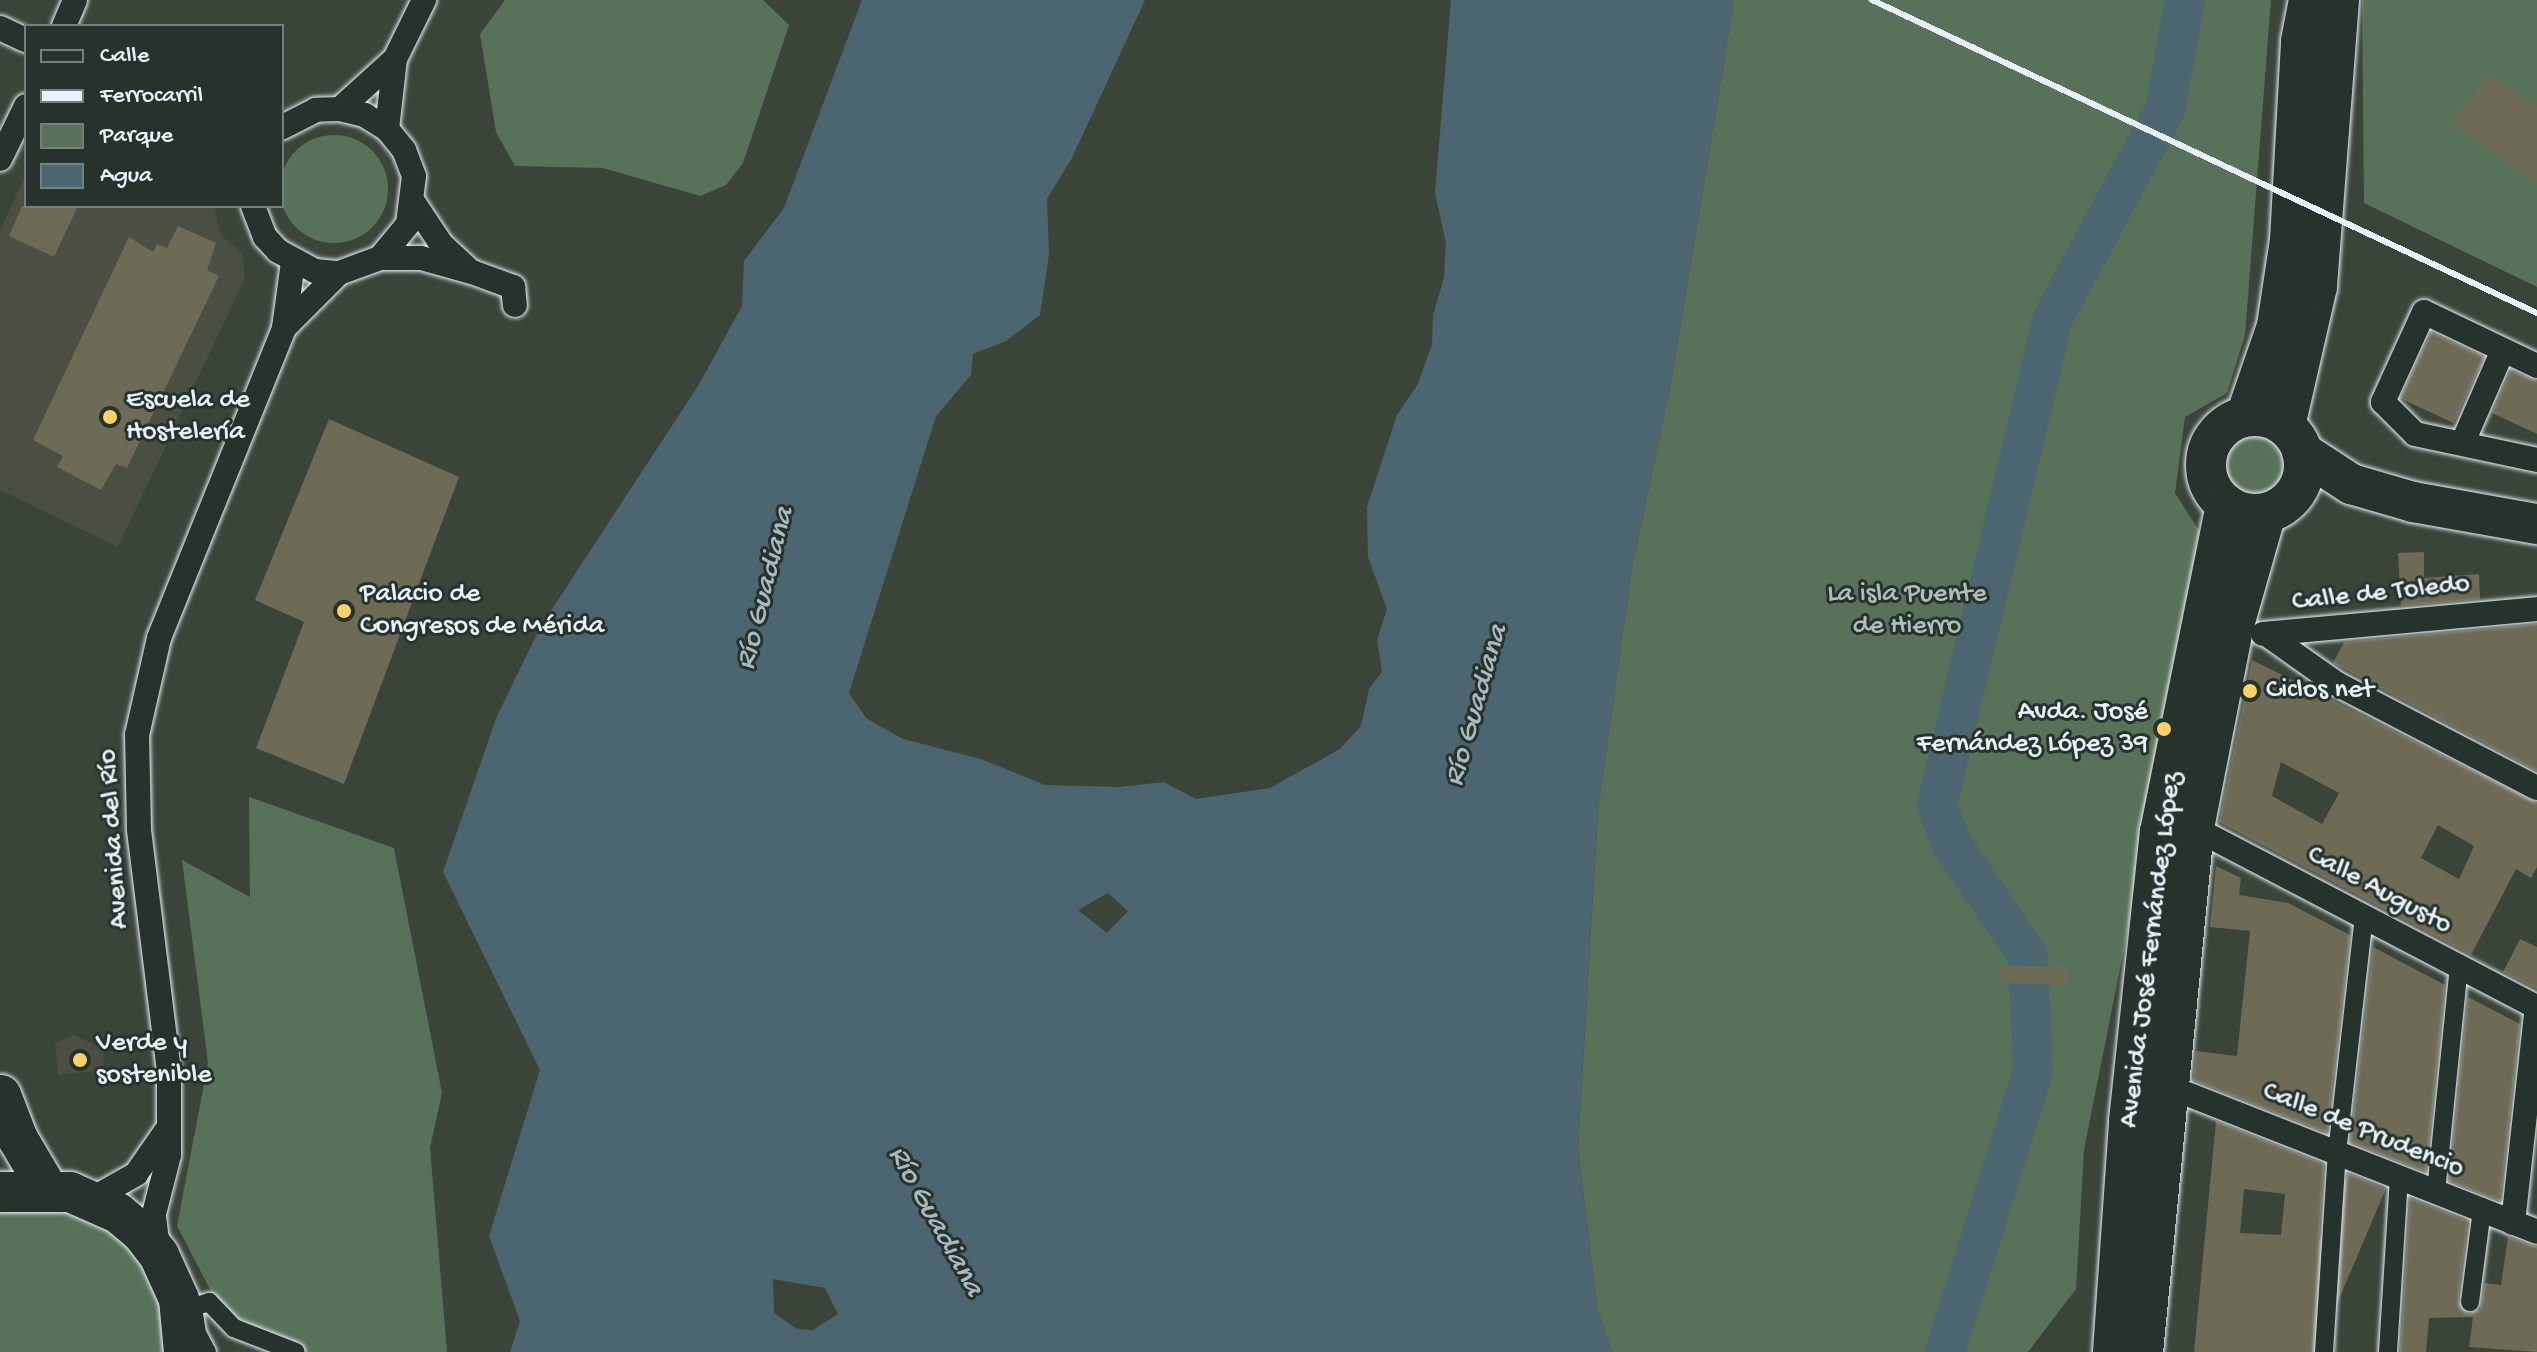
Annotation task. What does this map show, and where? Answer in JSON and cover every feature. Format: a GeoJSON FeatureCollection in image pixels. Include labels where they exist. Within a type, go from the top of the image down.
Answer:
{"type":"FeatureCollection","features":[{"type":"Feature","properties":{"kind":"main road"},"geometry":{"type":"LineString","coordinates":[[2309,0],[2301,41],[2290,240],[2280,312],[2246,416],[2218,432],[2206,462],[2207,478],[2226,505],[2280,503],[2351,484]]}},
{"type":"Feature","properties":{"kind":"main road"},"geometry":{"type":"LineString","coordinates":[[2280,503],[2302,480],[2293,439],[2317,286],[2339,0]]}},
{"type":"Feature","properties":{"kind":"main road"},"geometry":{"type":"LineString","coordinates":[[2246,416],[2293,439],[2351,484],[2413,502],[2537,524]]}},
{"type":"Feature","properties":{"kind":"main road","name":"Avenida José Fernández López"},"geometry":{"type":"LineString","coordinates":[[2143,1352],[2194,828],[2251,630],[2280,503]]}},
{"type":"Feature","properties":{"kind":"main road","name":"Avenida José Fernández López"},"geometry":{"type":"LineString","coordinates":[[2113,1352],[2129,1121],[2160,832],[2226,505]]}},
{"type":"Feature","properties":{"kind":"main road"},"geometry":{"type":"LineString","coordinates":[[0,1086],[0,1107]]}},
{"type":"Feature","properties":{"kind":"main road"},"geometry":{"type":"LineString","coordinates":[[1,1095],[18,1139],[47,1188]]}},
{"type":"Feature","properties":{"kind":"main road"},"geometry":{"type":"LineString","coordinates":[[0,1192],[47,1188],[92,1199],[141,1232],[159,1255],[179,1299],[191,1351]]}},
{"type":"Feature","properties":{"kind":"street"},"geometry":{"type":"LineString","coordinates":[[65,24],[75,0]]}},
{"type":"Feature","properties":{"kind":"street"},"geometry":{"type":"LineString","coordinates":[[387,129],[395,59],[424,0]]}},
{"type":"Feature","properties":{"kind":"street"},"geometry":{"type":"LineString","coordinates":[[0,28],[24,39]]}},
{"type":"Feature","properties":{"kind":"street"},"geometry":{"type":"LineString","coordinates":[[340,109],[395,59]]}},
{"type":"Feature","properties":{"kind":"street"},"geometry":{"type":"LineString","coordinates":[[284,126],[316,110],[340,109],[387,129],[404,150],[414,176],[414,203],[396,243],[380,258]]}},
{"type":"Feature","properties":{"kind":"street"},"geometry":{"type":"LineString","coordinates":[[0,159],[24,110]]}},
{"type":"Feature","properties":{"kind":"street"},"geometry":{"type":"LineString","coordinates":[[414,203],[441,244],[472,272]]}},
{"type":"Feature","properties":{"kind":"street"},"geometry":{"type":"LineString","coordinates":[[254,208],[265,237],[293,262],[339,273],[380,258],[421,258],[513,287],[515,305]]}},
{"type":"Feature","properties":{"kind":"street","name":"Avenida del Río"},"geometry":{"type":"LineString","coordinates":[[159,1255],[154,1214],[169,1155],[166,1131],[169,1071],[139,829],[137,735],[159,638],[284,328],[293,262]]}},
{"type":"Feature","properties":{"kind":"street","name":"Avenida del Río"},"geometry":{"type":"LineString","coordinates":[[284,328],[339,273]]}},
{"type":"Feature","properties":{"kind":"street"},"geometry":{"type":"LineString","coordinates":[[2537,366],[2424,312],[2383,402],[2415,434],[2537,460]]}},
{"type":"Feature","properties":{"kind":"street"},"geometry":{"type":"LineString","coordinates":[[2463,442],[2503,350]]}},
{"type":"Feature","properties":{"kind":"street","name":"Calle de Toledo"},"geometry":{"type":"LineString","coordinates":[[2251,630],[2537,609]]}},
{"type":"Feature","properties":{"kind":"street"},"geometry":{"type":"LineString","coordinates":[[2251,630],[2337,684],[2537,788]]}},
{"type":"Feature","properties":{"kind":"street","name":"Calle Augusto"},"geometry":{"type":"LineString","coordinates":[[2194,828],[2537,1007]]}},
{"type":"Feature","properties":{"kind":"street"},"geometry":{"type":"LineString","coordinates":[[2324,1352],[2337,1153],[2364,917]]}},
{"type":"Feature","properties":{"kind":"street"},"geometry":{"type":"LineString","coordinates":[[2436,1192],[2459,966]]}},
{"type":"Feature","properties":{"kind":"street"},"geometry":{"type":"LineString","coordinates":[[2513,1223],[2537,1007]]}},
{"type":"Feature","properties":{"kind":"street","name":"Calle de Prudencio"},"geometry":{"type":"LineString","coordinates":[[2167,1086],[2537,1232]]}},
{"type":"Feature","properties":{"kind":"street"},"geometry":{"type":"LineString","coordinates":[[92,1199],[136,1174],[166,1131]]}},
{"type":"Feature","properties":{"kind":"street"},"geometry":{"type":"LineString","coordinates":[[2388,1352],[2399,1178]]}},
{"type":"Feature","properties":{"kind":"street"},"geometry":{"type":"LineString","coordinates":[[2470,1302],[2482,1210]]}},
{"type":"Feature","properties":{"kind":"street"},"geometry":{"type":"LineString","coordinates":[[191,1351],[197,1333],[193,1307],[209,1302],[234,1328],[296,1352]]}},
{"type":"Feature","properties":{"kind":"shaded area"},"geometry":{"type":"Polygon","coordinates":[[[24,178],[24,208],[214,208],[220,234],[242,253],[245,278],[118,547],[0,490],[0,231],[24,178]]]}},
{"type":"Feature","properties":{"kind":"shaded area","name":"Verde y sostenible"},"geometry":{"type":"Polygon","coordinates":[[[75,1035],[104,1050],[103,1070],[58,1075],[55,1043],[75,1035]]]}},
{"type":"Feature","properties":{"kind":"green space"},"geometry":{"type":"Polygon","coordinates":[[[505,0],[763,0],[789,25],[743,163],[726,185],[700,196],[603,168],[515,166],[496,132],[480,34],[505,0]]]}},
{"type":"Feature","properties":{"kind":"green space","name":"La isla Puente de Hierro"},"geometry":{"type":"Polygon","coordinates":[[[1734,0],[2271,0],[2245,335],[2227,393],[2185,417],[2175,493],[2205,540],[2084,1150],[2076,1289],[2028,1352],[1612,1352],[1597,1307],[1578,1148],[1598,810],[1632,568],[1671,383],[1734,0]]]}},
{"type":"Feature","properties":{"kind":"green space"},"geometry":{"type":"Polygon","coordinates":[[[2362,0],[2537,0],[2537,287],[2364,203],[2362,0]]]}},
{"type":"Feature","properties":{"kind":"green space"},"geometry":{"type":"Polygon","coordinates":[[[334,135],[355,139],[379,159],[387,179],[384,210],[372,227],[355,239],[334,243],[313,239],[296,227],[284,210],[284,168],[296,151],[313,139],[334,135]]]}},
{"type":"Feature","properties":{"kind":"green space"},"geometry":{"type":"Polygon","coordinates":[[[2249,434],[2261,434],[2278,443],[2285,454],[2285,478],[2278,489],[2261,498],[2249,498],[2237,493],[2228,484],[2223,472],[2223,460],[2228,448],[2237,439],[2249,434]]]}},
{"type":"Feature","properties":{"kind":"green space"},"geometry":{"type":"Polygon","coordinates":[[[249,797],[394,848],[442,1093],[430,1148],[447,1352],[306,1352],[239,1322],[213,1295],[177,1226],[208,1063],[182,860],[250,897],[249,797]]]}},
{"type":"Feature","properties":{"kind":"green space"},"geometry":{"type":"Polygon","coordinates":[[[55,1207],[110,1230],[126,1244],[150,1276],[163,1315],[164,1352],[0,1352],[0,1209],[55,1207]]]}},
{"type":"Feature","properties":{"kind":"water","name":"Río Guadiana"},"geometry":{"type":"Polygon","coordinates":[[[862,0],[1145,0],[1072,158],[1047,199],[1049,254],[1040,315],[1006,341],[973,354],[971,375],[936,416],[849,693],[866,718],[903,739],[981,759],[1045,785],[1119,787],[1164,782],[1196,799],[1270,788],[1340,749],[1361,726],[1369,689],[1382,672],[1377,640],[1387,609],[1368,557],[1367,507],[1397,415],[1418,384],[1432,344],[1433,315],[1444,278],[1446,243],[1435,193],[1451,0],[1734,0],[1671,383],[1632,568],[1598,810],[1578,1148],[1597,1307],[1612,1352],[510,1352],[520,1321],[489,1236],[540,1070],[443,872],[497,716],[541,626],[698,386],[742,306],[744,261],[784,208],[862,0]],[[1108,893],[1078,910],[1107,933],[1128,911],[1108,893]],[[773,1279],[774,1313],[797,1329],[813,1330],[838,1314],[825,1288],[773,1279]]]}},
{"type":"Feature","properties":{"kind":"building"},"geometry":{"type":"Polygon","coordinates":[[[2488,74],[2537,108],[2537,185],[2453,123],[2488,74]]]}},
{"type":"Feature","properties":{"kind":"building"},"geometry":{"type":"Polygon","coordinates":[[[22,206],[77,208],[54,257],[9,236],[22,206]]]}},
{"type":"Feature","properties":{"kind":"building"},"geometry":{"type":"Polygon","coordinates":[[[178,226],[216,243],[207,270],[219,276],[127,468],[116,464],[101,490],[57,467],[63,456],[33,440],[129,237],[153,252],[157,244],[167,248],[178,226]]]}},
{"type":"Feature","properties":{"kind":"building"},"geometry":{"type":"Polygon","coordinates":[[[2431,332],[2484,357],[2454,423],[2400,398],[2431,332]]]}},
{"type":"Feature","properties":{"kind":"building"},"geometry":{"type":"Polygon","coordinates":[[[2511,370],[2537,381],[2537,434],[2492,413],[2511,370]]]}},
{"type":"Feature","properties":{"kind":"building","name":"Palacio de Congresos de Mérida"},"geometry":{"type":"Polygon","coordinates":[[[329,419],[459,477],[344,784],[256,748],[304,622],[255,600],[329,419]]]}},
{"type":"Feature","properties":{"kind":"building"},"geometry":{"type":"Polygon","coordinates":[[[2424,552],[2424,578],[2479,574],[2480,599],[2401,606],[2398,553],[2424,552]]]}},
{"type":"Feature","properties":{"kind":"building"},"geometry":{"type":"Polygon","coordinates":[[[2537,624],[2537,771],[2333,663],[2344,642],[2537,624]]]}},
{"type":"Feature","properties":{"kind":"building"},"geometry":{"type":"Polygon","coordinates":[[[2252,660],[2537,803],[2537,867],[2531,878],[2516,869],[2471,955],[2219,822],[2252,660]],[[2281,762],[2272,796],[2322,824],[2339,793],[2281,762]],[[2438,825],[2421,858],[2459,879],[2474,846],[2438,825]]]}},
{"type":"Feature","properties":{"kind":"building"},"geometry":{"type":"Polygon","coordinates":[[[2216,866],[2241,878],[2239,895],[2288,903],[2350,935],[2327,1133],[2193,1080],[2196,1051],[2237,1056],[2250,931],[2210,927],[2216,866]]]}},
{"type":"Feature","properties":{"kind":"building"},"geometry":{"type":"Polygon","coordinates":[[[2520,939],[2537,947],[2537,989],[2503,972],[2520,939]]]}},
{"type":"Feature","properties":{"kind":"building"},"geometry":{"type":"Polygon","coordinates":[[[2373,947],[2445,985],[2426,1172],[2350,1142],[2373,947]]]}},
{"type":"Feature","properties":{"kind":"building"},"geometry":{"type":"Polygon","coordinates":[[[2000,965],[2067,967],[2066,985],[1999,983],[2000,965]]]}},
{"type":"Feature","properties":{"kind":"building"},"geometry":{"type":"Polygon","coordinates":[[[2468,997],[2520,1024],[2500,1201],[2449,1181],[2468,997]]]}},
{"type":"Feature","properties":{"kind":"building"},"geometry":{"type":"Polygon","coordinates":[[[2216,1121],[2324,1164],[2312,1352],[2194,1352],[2216,1121]],[[2244,1189],[2240,1233],[2281,1235],[2285,1194],[2244,1189]]]}},
{"type":"Feature","properties":{"kind":"building"},"geometry":{"type":"Polygon","coordinates":[[[2348,1173],[2386,1189],[2317,1352],[2278,1338],[2348,1173]]]}},
{"type":"Feature","properties":{"kind":"building"},"geometry":{"type":"Polygon","coordinates":[[[2410,1198],[2468,1221],[2458,1300],[2468,1314],[2480,1309],[2485,1283],[2501,1285],[2508,1237],[2537,1247],[2537,1352],[2469,1347],[2473,1317],[2429,1318],[2426,1352],[2400,1352],[2410,1198]]]}},
{"type":"Feature","properties":{"kind":"waterway"},"geometry":{"type":"LineString","coordinates":[[1945,1352],[2033,1072],[2028,956],[1951,843],[1937,805],[2053,318],[2165,110],[2185,0]]}},
{"type":"Feature","properties":{"kind":"railway"},"geometry":{"type":"LineString","coordinates":[[1872,0],[2537,313]]}},
{"type":"Feature","properties":{"kind":"place","name":"Escuela de Hostelería"},"geometry":{"type":"Point","coordinates":[110,417]}},
{"type":"Feature","properties":{"kind":"place","name":"Palacio de Congresos de Mérida"},"geometry":{"type":"Point","coordinates":[344,611]}},
{"type":"Feature","properties":{"kind":"place","name":"Ciclos net"},"geometry":{"type":"Point","coordinates":[2250,691]}},
{"type":"Feature","properties":{"kind":"place","name":"Avda. José Fernández López 39"},"geometry":{"type":"Point","coordinates":[2164,729]}},
{"type":"Feature","properties":{"kind":"place","name":"Verde y sostenible"},"geometry":{"type":"Point","coordinates":[80,1060]}}]}
